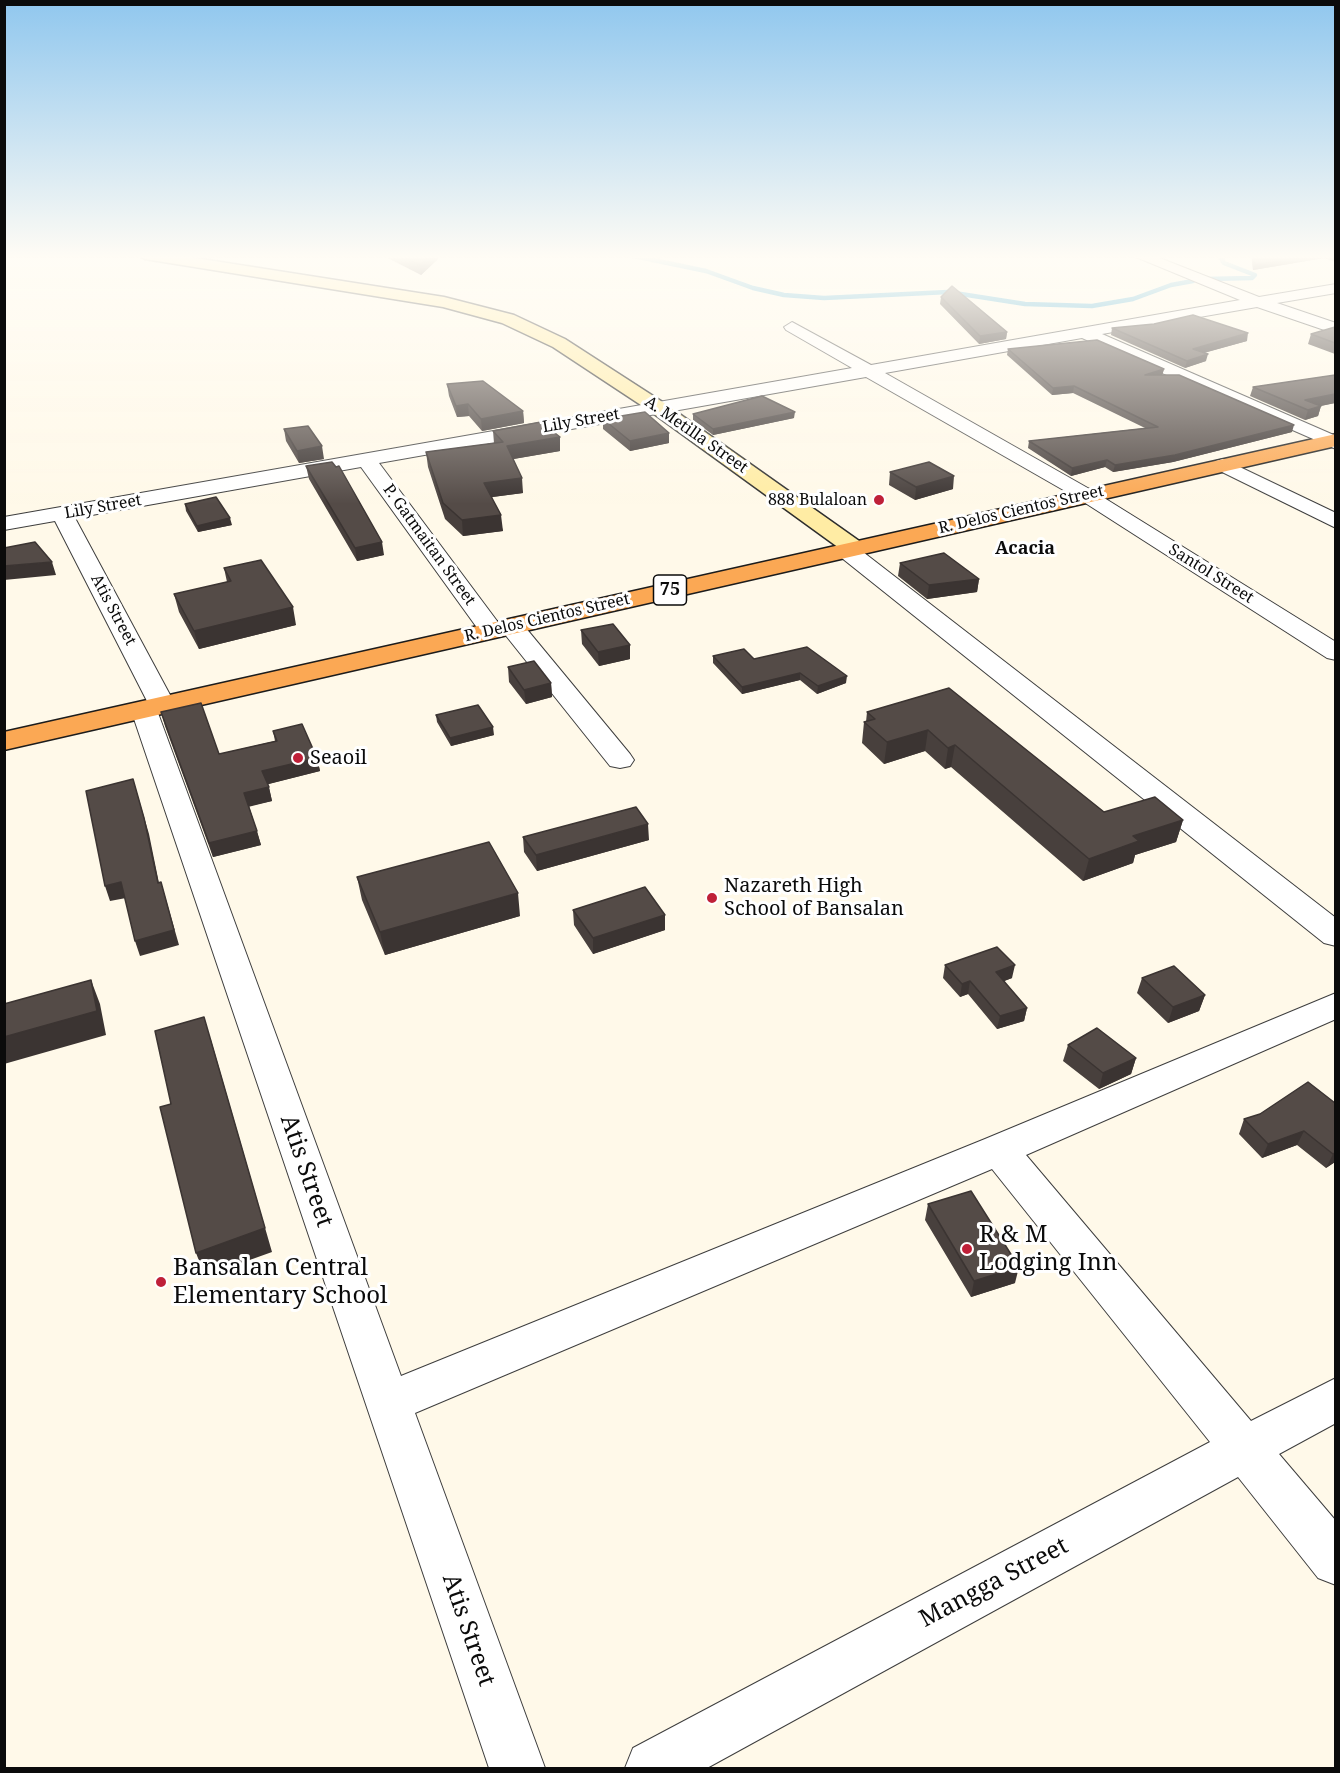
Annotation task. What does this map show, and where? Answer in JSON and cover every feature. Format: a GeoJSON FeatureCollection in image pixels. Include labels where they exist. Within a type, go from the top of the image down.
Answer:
{"type":"FeatureCollection","features":[{"type":"Feature","properties":{"kind":"highway","name":"R. Delos Cientos Street"},"geometry":{"type":"LineString","coordinates":[[4,741],[1086,495],[1334,441]]}},
{"type":"Feature","properties":{"kind":"main road","name":"A. Metilla Street"},"geometry":{"type":"LineString","coordinates":[[549,338],[657,407],[850,549]]}},
{"type":"Feature","properties":{"kind":"street","name":"Santol Street"},"geometry":{"type":"LineString","coordinates":[[811,338],[1086,495],[1330,645]]}},
{"type":"Feature","properties":{"kind":"street","name":"Lily Street"},"geometry":{"type":"LineString","coordinates":[[4,524],[657,407],[1065,338]]}},
{"type":"Feature","properties":{"kind":"street"},"geometry":{"type":"LineString","coordinates":[[1096,338],[1334,441]]}},
{"type":"Feature","properties":{"kind":"street","name":"P. Gatmaitan Street"},"geometry":{"type":"LineString","coordinates":[[366,459],[502,628],[620,760]]}},
{"type":"Feature","properties":{"kind":"street"},"geometry":{"type":"LineString","coordinates":[[1223,465],[1335,522]]}},
{"type":"Feature","properties":{"kind":"street","name":"Atis Street"},"geometry":{"type":"LineString","coordinates":[[62,514],[153,708],[388,1403],[517,1768]]}},
{"type":"Feature","properties":{"kind":"street"},"geometry":{"type":"LineString","coordinates":[[850,549],[1335,935]]}},
{"type":"Feature","properties":{"kind":"street"},"geometry":{"type":"LineString","coordinates":[[388,1403],[999,1150],[1335,1005]]}},
{"type":"Feature","properties":{"kind":"street"},"geometry":{"type":"LineString","coordinates":[[999,1150],[1335,1560]]}},
{"type":"Feature","properties":{"kind":"street","name":"Mangga Street"},"geometry":{"type":"LineString","coordinates":[[653,1768],[1335,1399]]}},
{"type":"Feature","properties":{"kind":"building"},"geometry":{"type":"Polygon","coordinates":[[[1134,338],[1232,338],[1193,349],[1208,354],[1187,361],[1134,338]]]}},
{"type":"Feature","properties":{"kind":"building"},"geometry":{"type":"Polygon","coordinates":[[[1321,338],[1335,338],[1335,343],[1321,338]]]}},
{"type":"Feature","properties":{"kind":"building"},"geometry":{"type":"Polygon","coordinates":[[[1097,340],[1164,369],[1145,375],[1179,375],[1294,425],[1175,455],[1115,465],[1107,460],[1072,468],[1029,441],[1158,427],[1074,386],[1053,388],[1008,349],[1097,340]]]}},
{"type":"Feature","properties":{"kind":"building"},"geometry":{"type":"Polygon","coordinates":[[[1335,375],[1335,394],[1305,400],[1321,406],[1308,410],[1253,387],[1335,375]]]}},
{"type":"Feature","properties":{"kind":"building"},"geometry":{"type":"Polygon","coordinates":[[[483,381],[523,411],[481,419],[468,404],[456,406],[447,384],[483,381]]]}},
{"type":"Feature","properties":{"kind":"building"},"geometry":{"type":"Polygon","coordinates":[[[762,396],[795,412],[713,429],[693,414],[762,396]]]}},
{"type":"Feature","properties":{"kind":"building"},"geometry":{"type":"Polygon","coordinates":[[[645,412],[669,433],[630,441],[603,419],[645,412]]]}},
{"type":"Feature","properties":{"kind":"building"},"geometry":{"type":"Polygon","coordinates":[[[541,422],[560,437],[507,446],[522,478],[484,483],[501,515],[462,520],[443,503],[426,452],[503,442],[493,431],[541,422]]]}},
{"type":"Feature","properties":{"kind":"building"},"geometry":{"type":"Polygon","coordinates":[[[308,426],[322,446],[297,451],[284,429],[308,426]]]}},
{"type":"Feature","properties":{"kind":"building"},"geometry":{"type":"Polygon","coordinates":[[[332,462],[336,467],[339,466],[382,542],[355,548],[306,466],[332,462]]]}},
{"type":"Feature","properties":{"kind":"building"},"geometry":{"type":"Polygon","coordinates":[[[929,462],[954,476],[916,487],[890,472],[929,462]]]}},
{"type":"Feature","properties":{"kind":"building"},"geometry":{"type":"Polygon","coordinates":[[[216,497],[230,518],[197,526],[185,504],[216,497]]]}},
{"type":"Feature","properties":{"kind":"building"},"geometry":{"type":"Polygon","coordinates":[[[35,542],[52,562],[4,566],[4,548],[35,542]]]}},
{"type":"Feature","properties":{"kind":"building"},"geometry":{"type":"Polygon","coordinates":[[[944,553],[979,579],[929,585],[900,563],[944,553]]]}},
{"type":"Feature","properties":{"kind":"building"},"geometry":{"type":"Polygon","coordinates":[[[261,560],[293,607],[194,631],[174,594],[231,581],[224,568],[261,560]]]}},
{"type":"Feature","properties":{"kind":"building"},"geometry":{"type":"Polygon","coordinates":[[[613,624],[630,645],[598,652],[581,630],[613,624]]]}},
{"type":"Feature","properties":{"kind":"building"},"geometry":{"type":"Polygon","coordinates":[[[807,647],[847,676],[818,686],[800,673],[742,687],[713,656],[744,649],[754,659],[807,647]]]}},
{"type":"Feature","properties":{"kind":"building"},"geometry":{"type":"Polygon","coordinates":[[[534,661],[551,683],[524,690],[508,667],[534,661]]]}},
{"type":"Feature","properties":{"kind":"building"},"geometry":{"type":"Polygon","coordinates":[[[949,688],[1104,812],[1155,797],[1183,820],[1133,836],[1139,841],[1089,859],[955,745],[948,748],[928,730],[887,742],[864,722],[875,719],[867,712],[949,688]]]}},
{"type":"Feature","properties":{"kind":"building"},"geometry":{"type":"Polygon","coordinates":[[[201,703],[219,754],[277,741],[273,731],[302,724],[317,758],[262,771],[269,787],[244,793],[257,831],[209,843],[161,712],[201,703]]]}},
{"type":"Feature","properties":{"kind":"building"},"geometry":{"type":"Polygon","coordinates":[[[478,705],[493,727],[450,738],[436,715],[478,705]]]}},
{"type":"Feature","properties":{"kind":"building"},"geometry":{"type":"Polygon","coordinates":[[[133,779],[158,883],[161,882],[174,930],[135,941],[121,882],[105,886],[86,791],[133,779]]]}},
{"type":"Feature","properties":{"kind":"building"},"geometry":{"type":"Polygon","coordinates":[[[636,807],[648,824],[536,855],[523,837],[636,807]]]}},
{"type":"Feature","properties":{"kind":"building"},"geometry":{"type":"Polygon","coordinates":[[[489,842],[518,893],[380,932],[357,877],[489,842]]]}},
{"type":"Feature","properties":{"kind":"building"},"geometry":{"type":"Polygon","coordinates":[[[645,887],[665,915],[593,938],[573,910],[645,887]]]}},
{"type":"Feature","properties":{"kind":"building"},"geometry":{"type":"Polygon","coordinates":[[[997,947],[1015,965],[996,972],[1027,1008],[1000,1016],[970,981],[962,984],[945,965],[997,947]]]}},
{"type":"Feature","properties":{"kind":"building"},"geometry":{"type":"Polygon","coordinates":[[[1174,966],[1205,995],[1173,1007],[1142,978],[1174,966]]]}},
{"type":"Feature","properties":{"kind":"building"},"geometry":{"type":"Polygon","coordinates":[[[91,980],[97,1011],[4,1037],[4,1004],[91,980]]]}},
{"type":"Feature","properties":{"kind":"building"},"geometry":{"type":"Polygon","coordinates":[[[204,1017],[265,1228],[196,1253],[160,1107],[171,1104],[155,1031],[204,1017]]]}},
{"type":"Feature","properties":{"kind":"building"},"geometry":{"type":"Polygon","coordinates":[[[1097,1028],[1136,1058],[1103,1073],[1068,1045],[1097,1028]]]}},
{"type":"Feature","properties":{"kind":"building"},"geometry":{"type":"Polygon","coordinates":[[[1308,1082],[1335,1103],[1335,1153],[1333,1154],[1304,1131],[1268,1144],[1244,1119],[1260,1114],[1308,1082]]]}},
{"type":"Feature","properties":{"kind":"building"},"geometry":{"type":"Polygon","coordinates":[[[971,1191],[1019,1267],[974,1281],[928,1204],[971,1191]]]}},
{"type":"Feature","properties":{"kind":"place","name":"888 Bulaloan"},"geometry":{"type":"Point","coordinates":[879,500]}},
{"type":"Feature","properties":{"kind":"place","name":"Seaoil"},"geometry":{"type":"Point","coordinates":[298,758]}},
{"type":"Feature","properties":{"kind":"place","name":"Nazareth High School of Bansalan"},"geometry":{"type":"Point","coordinates":[712,898]}},
{"type":"Feature","properties":{"kind":"place","name":"R & M Lodging Inn"},"geometry":{"type":"Point","coordinates":[967,1249]}},
{"type":"Feature","properties":{"kind":"place","name":"Bansalan Central Elementary School"},"geometry":{"type":"Point","coordinates":[161,1282]}},
{"type":"Feature","properties":{"kind":"district","name":"Acacia"},"geometry":{"type":"Point","coordinates":[1025,549]}}]}
